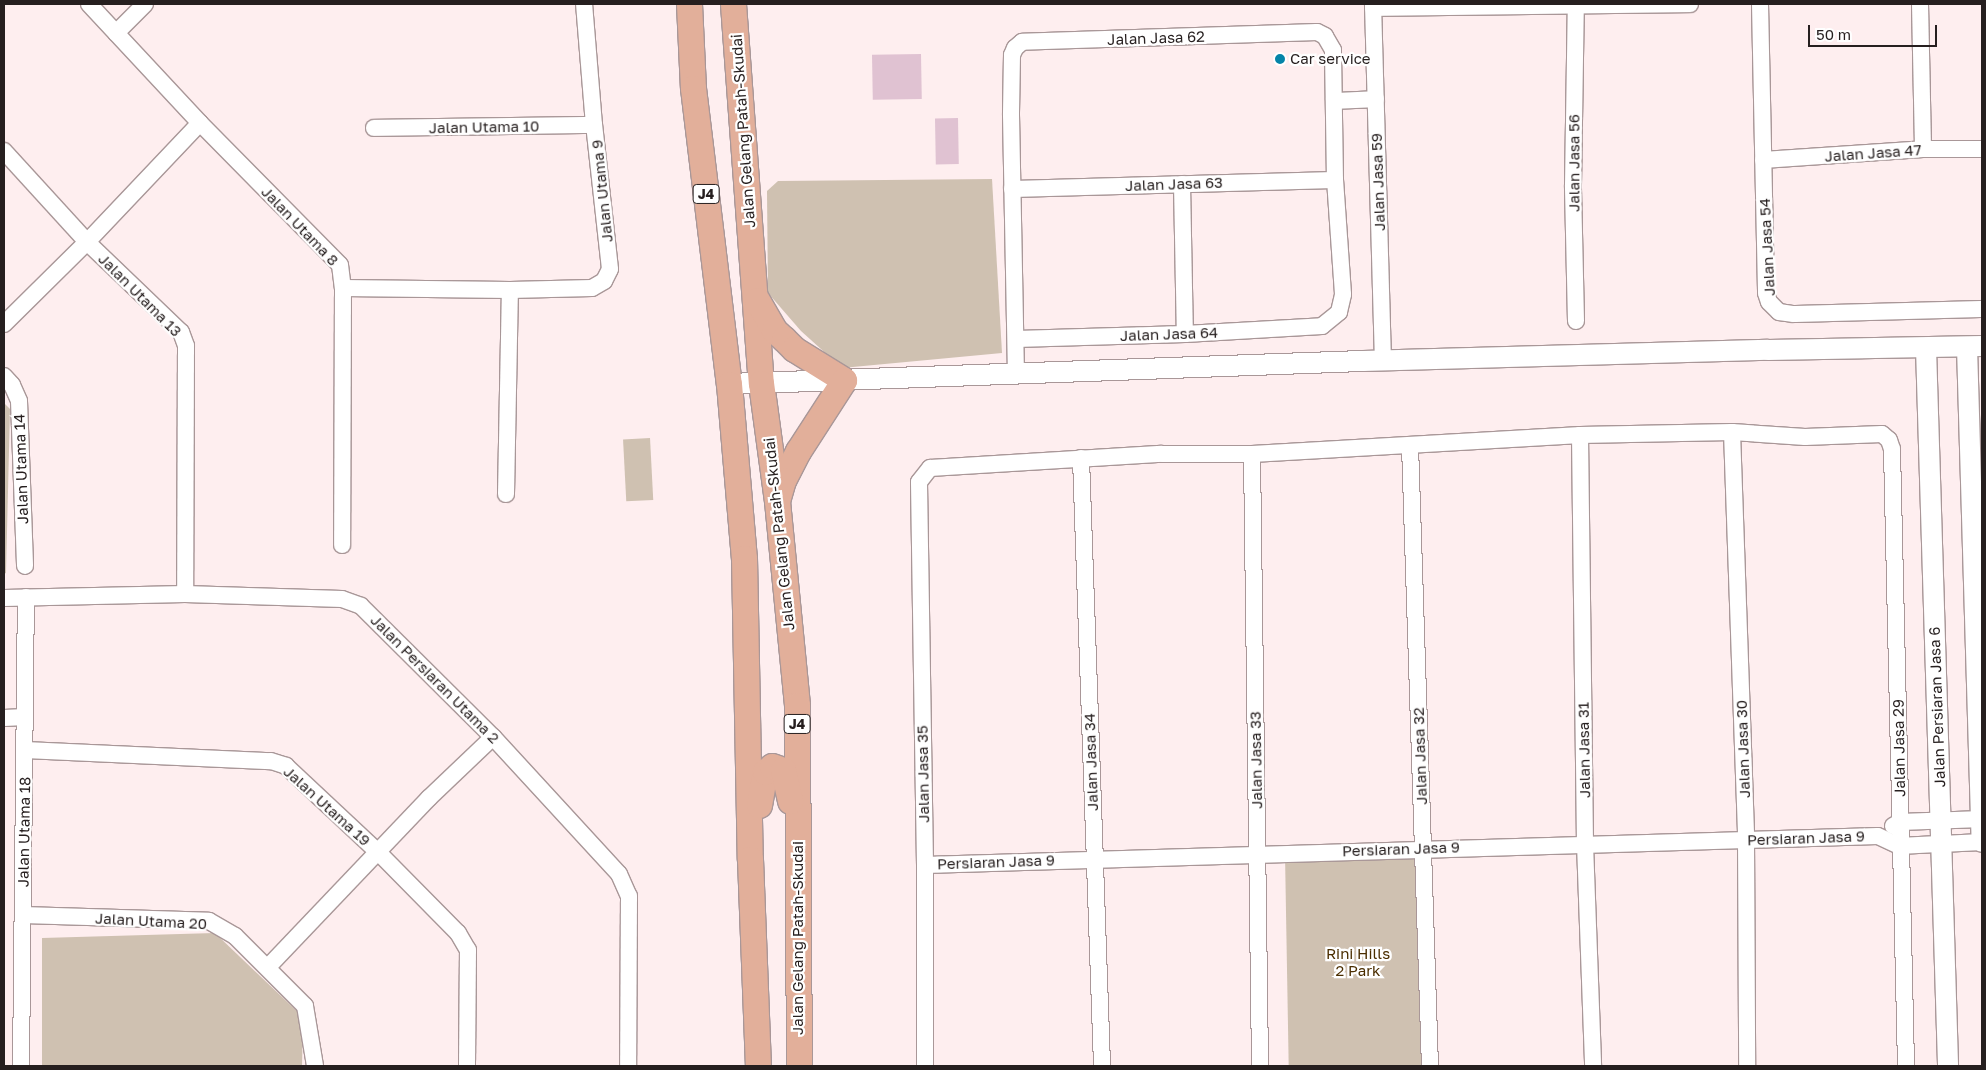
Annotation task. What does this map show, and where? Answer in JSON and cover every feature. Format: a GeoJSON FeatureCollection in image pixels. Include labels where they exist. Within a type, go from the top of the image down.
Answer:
{"type":"FeatureCollection","features":[{"type":"Feature","properties":{"kind":"main road","name":"J4"},"geometry":{"type":"LineString","coordinates":[[690,4],[693,88],[729,384],[744,558],[750,859],[758,1066]]}},
{"type":"Feature","properties":{"kind":"main road","name":"Jalan Gelang Patah-Skudai"},"geometry":{"type":"LineString","coordinates":[[733,4],[761,383],[777,501],[797,705],[800,1066]]}},
{"type":"Feature","properties":{"kind":"main road"},"geometry":{"type":"LineString","coordinates":[[754,294],[774,330],[794,349],[844,380],[798,451],[783,480],[777,501]]}},
{"type":"Feature","properties":{"kind":"main road"},"geometry":{"type":"LineString","coordinates":[[750,859],[765,772],[772,766],[783,770],[788,787],[798,854]]}},
{"type":"Feature","properties":{"kind":"street","name":"Jalan Utama 8"},"geometry":{"type":"LineString","coordinates":[[89,4],[200,123],[340,265],[343,288],[342,545]]}},
{"type":"Feature","properties":{"kind":"street"},"geometry":{"type":"LineString","coordinates":[[116,33],[146,4]]}},
{"type":"Feature","properties":{"kind":"street","name":"Jalan Utama 9"},"geometry":{"type":"LineString","coordinates":[[343,288],[510,290],[592,288],[604,281],[610,269],[594,125],[584,4]]}},
{"type":"Feature","properties":{"kind":"street"},"geometry":{"type":"LineString","coordinates":[[1373,6],[1485,8],[1576,4],[1690,4]]}},
{"type":"Feature","properties":{"kind":"street","name":"Jalan Jasa 56"},"geometry":{"type":"LineString","coordinates":[[1576,4],[1572,185],[1576,321]]}},
{"type":"Feature","properties":{"kind":"street","name":"Jalan Jasa 54"},"geometry":{"type":"LineString","coordinates":[[1760,4],[1766,293],[1769,302],[1779,312],[1794,314],[1982,309]]}},
{"type":"Feature","properties":{"kind":"street"},"geometry":{"type":"LineString","coordinates":[[1920,4],[1923,149]]}},
{"type":"Feature","properties":{"kind":"street","name":"Jalan Jasa 59"},"geometry":{"type":"LineString","coordinates":[[1373,6],[1383,360]]}},
{"type":"Feature","properties":{"kind":"street","name":"Jalan Jasa 62"},"geometry":{"type":"LineString","coordinates":[[1016,375],[1012,189],[1012,55],[1015,48],[1022,42],[1317,32],[1325,36],[1333,50],[1335,180],[1343,294],[1339,312],[1322,326]]}},
{"type":"Feature","properties":{"kind":"street"},"geometry":{"type":"LineString","coordinates":[[1334,101],[1376,99]]}},
{"type":"Feature","properties":{"kind":"street"},"geometry":{"type":"LineString","coordinates":[[4,324],[87,242],[200,123]]}},
{"type":"Feature","properties":{"kind":"street","name":"Jalan Utama 10"},"geometry":{"type":"LineString","coordinates":[[374,128],[594,125]]}},
{"type":"Feature","properties":{"kind":"street","name":"Jalan Jasa 47"},"geometry":{"type":"LineString","coordinates":[[1763,160],[1923,149],[1982,149]]}},
{"type":"Feature","properties":{"kind":"street","name":"Jalan Utama 13"},"geometry":{"type":"LineString","coordinates":[[4,151],[87,242],[181,332],[186,346],[185,594]]}},
{"type":"Feature","properties":{"kind":"street","name":"Jalan Jasa 63"},"geometry":{"type":"LineString","coordinates":[[1012,189],[1335,180]]}},
{"type":"Feature","properties":{"kind":"street"},"geometry":{"type":"LineString","coordinates":[[1182,184],[1184,334]]}},
{"type":"Feature","properties":{"kind":"street"},"geometry":{"type":"LineString","coordinates":[[506,494],[510,290]]}},
{"type":"Feature","properties":{"kind":"street","name":"Jalan Jasa 64"},"geometry":{"type":"LineString","coordinates":[[1016,339],[1184,334],[1322,326]]}},
{"type":"Feature","properties":{"kind":"street"},"geometry":{"type":"LineString","coordinates":[[729,384],[1016,375],[1383,360],[1768,350],[1974,347],[1982,842]]}},
{"type":"Feature","properties":{"kind":"street","name":"Jalan Persiaran Jasa 6"},"geometry":{"type":"LineString","coordinates":[[1926,348],[1948,1066]]}},
{"type":"Feature","properties":{"kind":"street","name":"Jalan Utama 14"},"geometry":{"type":"LineString","coordinates":[[4,376],[12,385],[19,402],[25,566]]}},
{"type":"Feature","properties":{"kind":"street"},"geometry":{"type":"LineString","coordinates":[[1081,458],[1162,454],[1252,454],[1580,434],[1732,432]]}},
{"type":"Feature","properties":{"kind":"street","name":"Jalan Jasa 29"},"geometry":{"type":"LineString","coordinates":[[1732,432],[1805,438],[1882,434],[1889,440],[1892,449],[1899,846],[1906,1066]]}},
{"type":"Feature","properties":{"kind":"street","name":"Jalan Jasa 30"},"geometry":{"type":"LineString","coordinates":[[1732,432],[1746,839],[1747,1066]]}},
{"type":"Feature","properties":{"kind":"street","name":"Jalan Jasa 31"},"geometry":{"type":"LineString","coordinates":[[1580,434],[1585,844],[1593,1066]]}},
{"type":"Feature","properties":{"kind":"street","name":"Jalan Jasa 32"},"geometry":{"type":"LineString","coordinates":[[1410,445],[1430,1066]]}},
{"type":"Feature","properties":{"kind":"street","name":"Jalan Jasa 33"},"geometry":{"type":"LineString","coordinates":[[1252,454],[1260,1066]]}},
{"type":"Feature","properties":{"kind":"street","name":"Jalan Jasa 35"},"geometry":{"type":"LineString","coordinates":[[924,1066],[925,865],[919,482],[930,468],[1081,458]]}},
{"type":"Feature","properties":{"kind":"street","name":"Jalan Jasa 34"},"geometry":{"type":"LineString","coordinates":[[1081,458],[1102,1066]]}},
{"type":"Feature","properties":{"kind":"street","name":"Jalan Persiaran Utama 2"},"geometry":{"type":"LineString","coordinates":[[4,598],[185,594],[342,599],[361,606],[494,737],[619,874],[629,896],[628,1066]]}},
{"type":"Feature","properties":{"kind":"street","name":"Jalan Utama 18"},"geometry":{"type":"LineString","coordinates":[[21,1066],[26,597]]}},
{"type":"Feature","properties":{"kind":"street"},"geometry":{"type":"LineString","coordinates":[[4,718],[25,717]]}},
{"type":"Feature","properties":{"kind":"street"},"geometry":{"type":"LineString","coordinates":[[268,967],[378,852],[494,737]]}},
{"type":"Feature","properties":{"kind":"street","name":"Jalan Utama 19"},"geometry":{"type":"LineString","coordinates":[[24,750],[271,760],[286,766],[378,852],[458,933],[468,950],[467,1066]]}},
{"type":"Feature","properties":{"kind":"street"},"geometry":{"type":"LineString","coordinates":[[1900,822],[1982,819]]}},
{"type":"Feature","properties":{"kind":"street","name":"Persiaran Jasa 9"},"geometry":{"type":"LineString","coordinates":[[1878,836],[1900,822]]}},
{"type":"Feature","properties":{"kind":"street","name":"Persiaran Jasa 9"},"geometry":{"type":"LineString","coordinates":[[925,865],[1256,853],[1878,836],[1899,846],[1982,842]]}},
{"type":"Feature","properties":{"kind":"street","name":"Jalan Utama 20"},"geometry":{"type":"LineString","coordinates":[[23,916],[209,921],[235,936],[305,1006],[315,1066]]}},
{"type":"Feature","properties":{"kind":"green space"},"geometry":{"type":"Polygon","coordinates":[[[992,179],[1002,353],[842,368],[801,331],[768,293],[767,191],[778,181],[992,179]]]}},
{"type":"Feature","properties":{"kind":"green space"},"geometry":{"type":"Polygon","coordinates":[[[4,403],[10,409],[6,573],[4,574],[4,403]]]}},
{"type":"Feature","properties":{"kind":"green space"},"geometry":{"type":"Polygon","coordinates":[[[650,438],[653,500],[626,501],[623,439],[650,438]]]}},
{"type":"Feature","properties":{"kind":"green space","name":"Rini Hills 2 Park"},"geometry":{"type":"Polygon","coordinates":[[[1430,853],[1434,1066],[1289,1066],[1285,856],[1430,853]]]}},
{"type":"Feature","properties":{"kind":"green space"},"geometry":{"type":"Polygon","coordinates":[[[215,933],[303,1017],[302,1066],[42,1066],[42,938],[215,933]]]}},
{"type":"Feature","properties":{"kind":"building"},"geometry":{"type":"Polygon","coordinates":[[[921,54],[922,99],[873,100],[872,55],[921,54]]]}},
{"type":"Feature","properties":{"kind":"building"},"geometry":{"type":"Polygon","coordinates":[[[935,118],[958,118],[959,164],[936,164],[935,118]]]}},
{"type":"Feature","properties":{"kind":"place","name":"Car service"},"geometry":{"type":"Point","coordinates":[1280,59]}}]}
